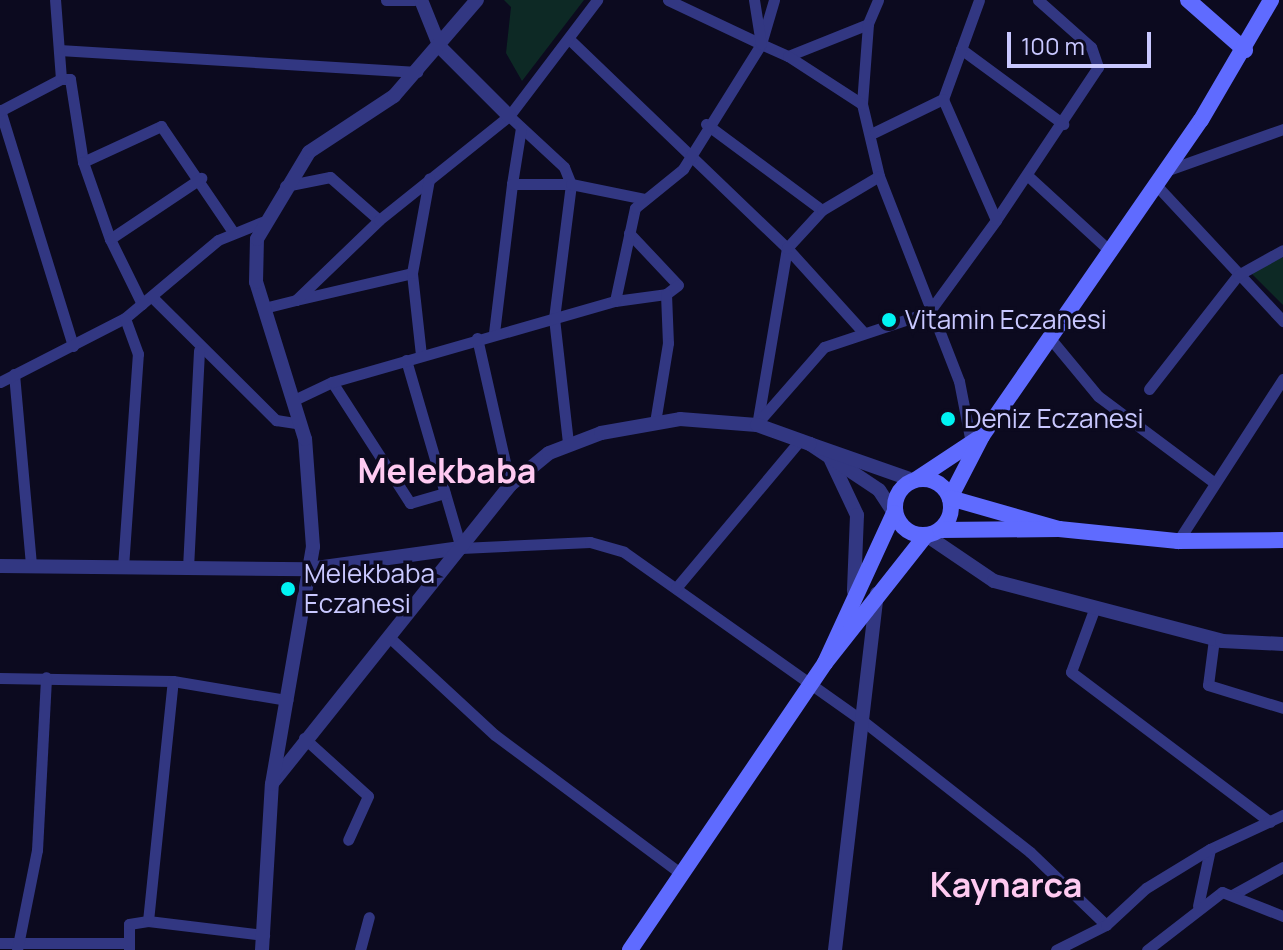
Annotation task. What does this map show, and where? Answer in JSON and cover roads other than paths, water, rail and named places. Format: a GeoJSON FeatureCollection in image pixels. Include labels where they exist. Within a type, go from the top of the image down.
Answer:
{"type":"FeatureCollection","features":[{"type":"Feature","properties":{"kind":"main road"},"geometry":{"type":"LineString","coordinates":[[1188,0],[1245,50]]}},
{"type":"Feature","properties":{"kind":"main road"},"geometry":{"type":"LineString","coordinates":[[630,950],[825,663],[877,593],[933,533],[977,440],[1168,170],[1245,50],[1271,0]]}},
{"type":"Feature","properties":{"kind":"main road"},"geometry":{"type":"LineString","coordinates":[[1245,50],[1262,37],[1281,0]]}},
{"type":"Feature","properties":{"kind":"main road"},"geometry":{"type":"LineString","coordinates":[[825,663],[854,591],[894,513],[900,490],[977,440]]}},
{"type":"Feature","properties":{"kind":"main road"},"geometry":{"type":"LineString","coordinates":[[915,480],[934,480],[950,498],[1059,529]]}},
{"type":"Feature","properties":{"kind":"main road"},"geometry":{"type":"LineString","coordinates":[[894,513],[911,532],[1059,529],[1178,541],[1283,540]]}},
{"type":"Feature","properties":{"kind":"street"},"geometry":{"type":"LineString","coordinates":[[55,0],[61,79]]}},
{"type":"Feature","properties":{"kind":"street"},"geometry":{"type":"LineString","coordinates":[[386,0],[414,0]]}},
{"type":"Feature","properties":{"kind":"street"},"geometry":{"type":"LineString","coordinates":[[421,0],[440,47],[564,167],[571,184],[554,318],[568,443]]}},
{"type":"Feature","properties":{"kind":"street"},"geometry":{"type":"LineString","coordinates":[[0,943],[18,946],[126,946],[129,924],[148,921],[263,942],[272,784],[309,569],[313,502],[301,424],[256,282],[262,222],[309,152],[417,72],[477,0]]}},
{"type":"Feature","properties":{"kind":"street"},"geometry":{"type":"LineString","coordinates":[[296,300],[379,220],[509,116],[597,0]]}},
{"type":"Feature","properties":{"kind":"street"},"geometry":{"type":"LineString","coordinates":[[669,0],[788,56],[862,104]]}},
{"type":"Feature","properties":{"kind":"street"},"geometry":{"type":"LineString","coordinates":[[754,0],[761,44]]}},
{"type":"Feature","properties":{"kind":"street"},"geometry":{"type":"LineString","coordinates":[[615,301],[629,233],[645,199],[694,153],[706,124],[761,44],[774,0]]}},
{"type":"Feature","properties":{"kind":"street"},"geometry":{"type":"LineString","coordinates":[[878,0],[868,24],[862,104],[875,132],[879,176],[929,312],[959,381],[977,440]]}},
{"type":"Feature","properties":{"kind":"street"},"geometry":{"type":"LineString","coordinates":[[979,0],[943,99],[996,220]]}},
{"type":"Feature","properties":{"kind":"street"},"geometry":{"type":"LineString","coordinates":[[757,425],[819,351],[929,312],[1089,87],[1096,57],[1038,0]]}},
{"type":"Feature","properties":{"kind":"street"},"geometry":{"type":"LineString","coordinates":[[788,56],[868,24]]}},
{"type":"Feature","properties":{"kind":"street"},"geometry":{"type":"LineString","coordinates":[[569,39],[694,153],[864,333]]}},
{"type":"Feature","properties":{"kind":"street"},"geometry":{"type":"LineString","coordinates":[[961,49],[1063,124]]}},
{"type":"Feature","properties":{"kind":"street"},"geometry":{"type":"LineString","coordinates":[[59,50],[417,72]]}},
{"type":"Feature","properties":{"kind":"street"},"geometry":{"type":"LineString","coordinates":[[73,346],[0,111],[61,79],[70,79],[83,162],[110,239],[147,300],[276,420],[301,424]]}},
{"type":"Feature","properties":{"kind":"street"},"geometry":{"type":"LineString","coordinates":[[875,132],[943,99]]}},
{"type":"Feature","properties":{"kind":"street"},"geometry":{"type":"LineString","coordinates":[[706,124],[822,210]]}},
{"type":"Feature","properties":{"kind":"street"},"geometry":{"type":"LineString","coordinates":[[83,162],[161,126],[201,178],[233,232]]}},
{"type":"Feature","properties":{"kind":"street"},"geometry":{"type":"LineString","coordinates":[[494,333],[521,128]]}},
{"type":"Feature","properties":{"kind":"street"},"geometry":{"type":"LineString","coordinates":[[1168,170],[1283,129]]}},
{"type":"Feature","properties":{"kind":"street"},"geometry":{"type":"LineString","coordinates":[[1027,175],[1111,252]]}},
{"type":"Feature","properties":{"kind":"street"},"geometry":{"type":"LineString","coordinates":[[757,425],[787,248],[822,210],[879,176]]}},
{"type":"Feature","properties":{"kind":"street"},"geometry":{"type":"LineString","coordinates":[[285,186],[330,177],[379,220]]}},
{"type":"Feature","properties":{"kind":"street"},"geometry":{"type":"LineString","coordinates":[[110,239],[201,178]]}},
{"type":"Feature","properties":{"kind":"street"},"geometry":{"type":"LineString","coordinates":[[421,355],[412,273],[429,179]]}},
{"type":"Feature","properties":{"kind":"street"},"geometry":{"type":"LineString","coordinates":[[512,184],[571,184],[645,199]]}},
{"type":"Feature","properties":{"kind":"street"},"geometry":{"type":"LineString","coordinates":[[1157,186],[1283,321]]}},
{"type":"Feature","properties":{"kind":"street"},"geometry":{"type":"LineString","coordinates":[[0,382],[125,318],[233,232],[262,222]]}},
{"type":"Feature","properties":{"kind":"street"},"geometry":{"type":"LineString","coordinates":[[294,400],[332,382],[477,338],[615,301],[666,294],[678,285],[629,233]]}},
{"type":"Feature","properties":{"kind":"street"},"geometry":{"type":"LineString","coordinates":[[1149,389],[1238,275],[1283,250]]}},
{"type":"Feature","properties":{"kind":"street"},"geometry":{"type":"LineString","coordinates":[[264,308],[412,273]]}},
{"type":"Feature","properties":{"kind":"street"},"geometry":{"type":"LineString","coordinates":[[655,422],[668,343],[666,294]]}},
{"type":"Feature","properties":{"kind":"street"},"geometry":{"type":"LineString","coordinates":[[123,567],[138,354],[125,318]]}},
{"type":"Feature","properties":{"kind":"street"},"geometry":{"type":"LineString","coordinates":[[1049,337],[1098,396],[1212,481]]}},
{"type":"Feature","properties":{"kind":"street"},"geometry":{"type":"LineString","coordinates":[[477,338],[510,485]]}},
{"type":"Feature","properties":{"kind":"street"},"geometry":{"type":"LineString","coordinates":[[188,568],[199,350]]}},
{"type":"Feature","properties":{"kind":"street"},"geometry":{"type":"LineString","coordinates":[[406,360],[461,548]]}},
{"type":"Feature","properties":{"kind":"street"},"geometry":{"type":"LineString","coordinates":[[14,374],[31,566]]}},
{"type":"Feature","properties":{"kind":"street"},"geometry":{"type":"LineString","coordinates":[[1178,541],[1212,481],[1283,379]]}},
{"type":"Feature","properties":{"kind":"street"},"geometry":{"type":"LineString","coordinates":[[332,382],[410,503],[445,493]]}},
{"type":"Feature","properties":{"kind":"street"},"geometry":{"type":"LineString","coordinates":[[1265,405],[1283,401]]}},
{"type":"Feature","properties":{"kind":"street"},"geometry":{"type":"LineString","coordinates":[[272,784],[304,738],[510,485],[568,443],[655,422],[757,425],[915,480]]}},
{"type":"Feature","properties":{"kind":"street"},"geometry":{"type":"LineString","coordinates":[[806,441],[879,490],[894,513]]}},
{"type":"Feature","properties":{"kind":"street"},"geometry":{"type":"LineString","coordinates":[[676,588],[806,441]]}},
{"type":"Feature","properties":{"kind":"street"},"geometry":{"type":"LineString","coordinates":[[831,459],[857,515],[854,591]]}},
{"type":"Feature","properties":{"kind":"street"},"geometry":{"type":"LineString","coordinates":[[933,533],[994,581],[1214,639],[1283,644]]}},
{"type":"Feature","properties":{"kind":"street"},"geometry":{"type":"LineString","coordinates":[[0,566],[309,569],[461,548],[590,542],[624,552],[863,721],[1030,852],[1106,925]]}},
{"type":"Feature","properties":{"kind":"street"},"geometry":{"type":"LineString","coordinates":[[835,950],[877,593]]}},
{"type":"Feature","properties":{"kind":"street"},"geometry":{"type":"LineString","coordinates":[[1095,607],[1071,672],[1270,822]]}},
{"type":"Feature","properties":{"kind":"street"},"geometry":{"type":"LineString","coordinates":[[389,637],[495,735],[683,875]]}},
{"type":"Feature","properties":{"kind":"street"},"geometry":{"type":"LineString","coordinates":[[1214,639],[1208,685],[1283,708]]}},
{"type":"Feature","properties":{"kind":"street"},"geometry":{"type":"LineString","coordinates":[[18,946],[37,850],[46,677]]}},
{"type":"Feature","properties":{"kind":"street"},"geometry":{"type":"LineString","coordinates":[[0,678],[173,681],[287,700]]}},
{"type":"Feature","properties":{"kind":"street"},"geometry":{"type":"LineString","coordinates":[[148,921],[173,681]]}},
{"type":"Feature","properties":{"kind":"street"},"geometry":{"type":"LineString","coordinates":[[304,738],[368,796],[364,818],[348,840]]}},
{"type":"Feature","properties":{"kind":"street"},"geometry":{"type":"LineString","coordinates":[[1056,950],[1106,925],[1146,888],[1210,849],[1283,815]]}},
{"type":"Feature","properties":{"kind":"street"},"geometry":{"type":"LineString","coordinates":[[1198,906],[1210,849]]}},
{"type":"Feature","properties":{"kind":"street"},"geometry":{"type":"LineString","coordinates":[[1232,895],[1283,867]]}},
{"type":"Feature","properties":{"kind":"street"},"geometry":{"type":"LineString","coordinates":[[1147,950],[1198,906],[1222,892],[1283,916]]}},
{"type":"Feature","properties":{"kind":"street"},"geometry":{"type":"LineString","coordinates":[[360,950],[369,917]]}},
{"type":"Feature","properties":{"kind":"place","name":"Vitamin Eczanesi"},"geometry":{"type":"Point","coordinates":[889,320]}},
{"type":"Feature","properties":{"kind":"place","name":"Deniz Eczanesi"},"geometry":{"type":"Point","coordinates":[948,419]}},
{"type":"Feature","properties":{"kind":"place","name":"Melekbaba Eczanesi"},"geometry":{"type":"Point","coordinates":[288,589]}},
{"type":"Feature","properties":{"kind":"district","name":"Melekbaba"},"geometry":{"type":"Point","coordinates":[447,471]}},
{"type":"Feature","properties":{"kind":"district","name":"Kaynarca"},"geometry":{"type":"Point","coordinates":[1006,885]}}]}
